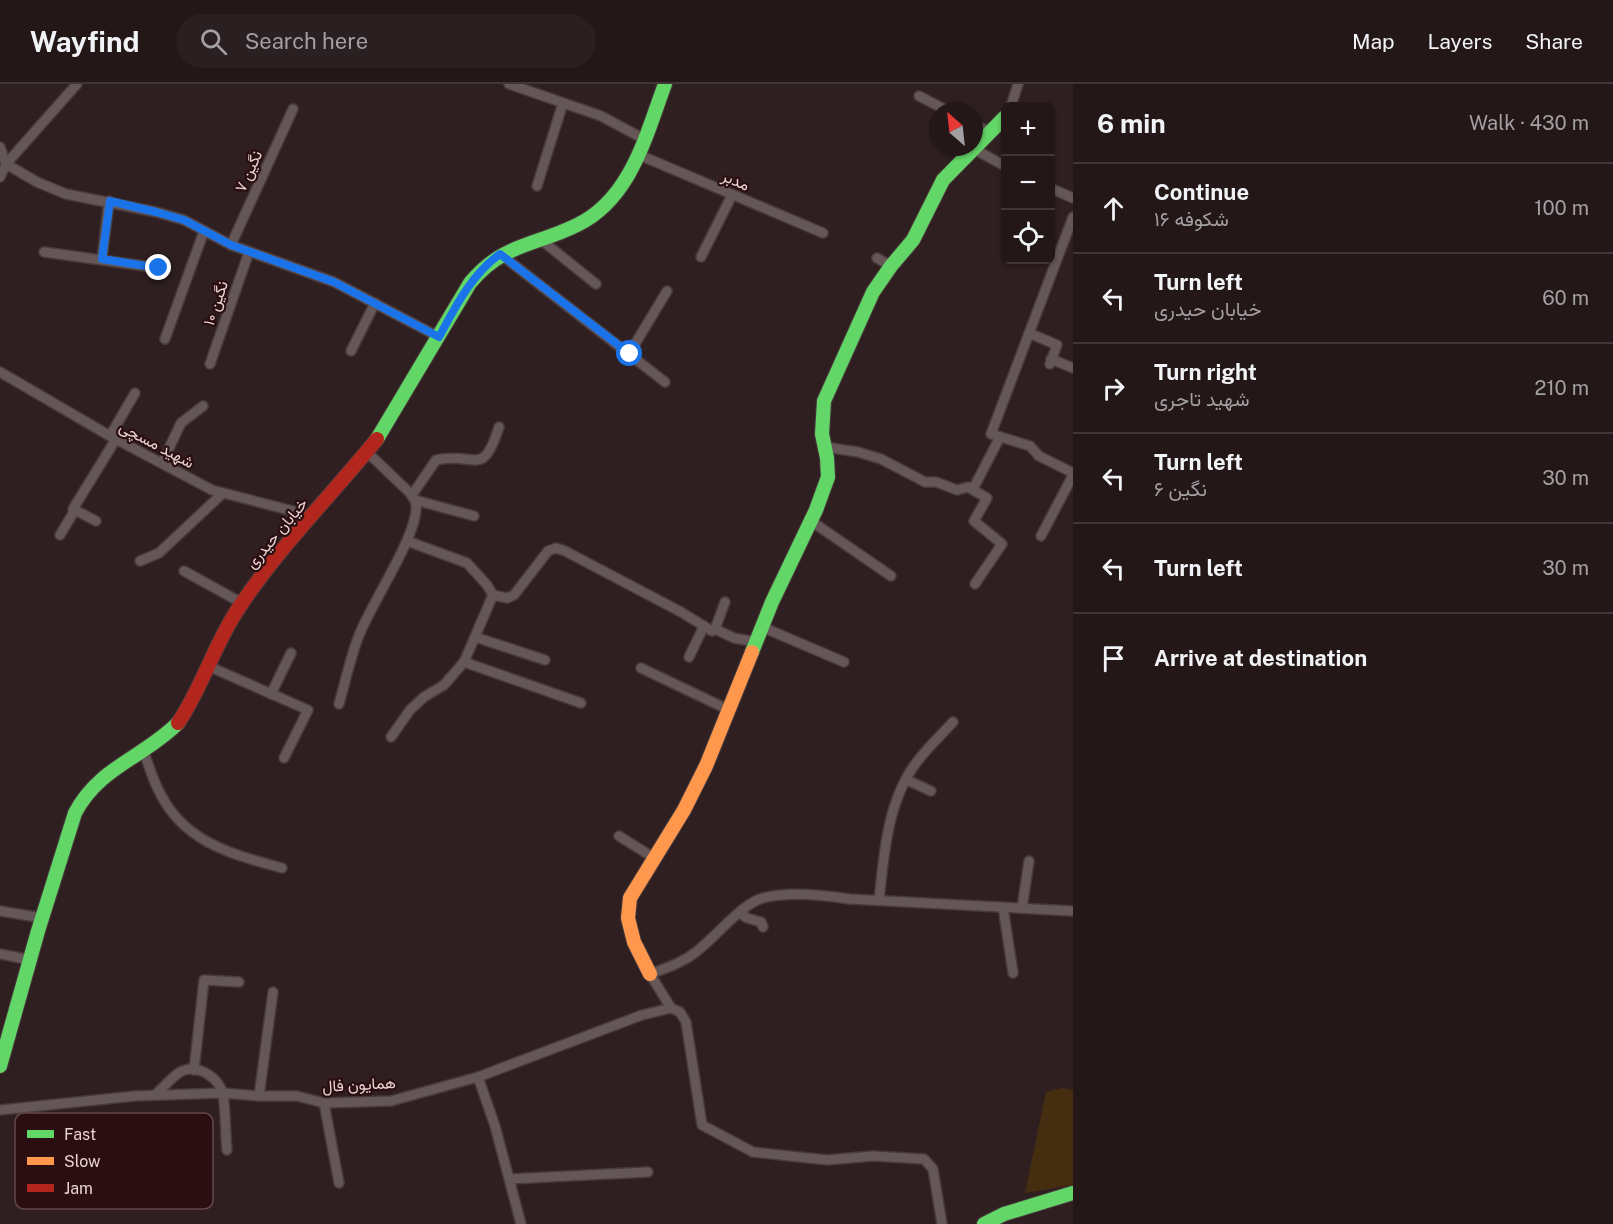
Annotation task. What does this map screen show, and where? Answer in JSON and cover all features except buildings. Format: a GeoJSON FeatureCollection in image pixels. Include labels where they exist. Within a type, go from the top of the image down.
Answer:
{"type":"FeatureCollection","features":[{"type":"Feature","properties":{"kind":"street"},"geometry":{"type":"LineString","coordinates":[[0,177],[6,164],[76,84]]}},
{"type":"Feature","properties":{"kind":"street"},"geometry":{"type":"LineString","coordinates":[[509,84],[602,116],[644,139]]}},
{"type":"Feature","properties":{"kind":"street","name":"خیابان حیدری"},"geometry":{"type":"LineString","coordinates":[[0,1065],[42,918],[79,802],[96,782],[167,734],[179,722],[242,603],[268,565],[383,432],[470,283],[487,264],[500,254],[568,229],[599,211],[621,187],[644,139],[665,84]]}},
{"type":"Feature","properties":{"kind":"street"},"geometry":{"type":"LineString","coordinates":[[1012,102],[1018,84]]}},
{"type":"Feature","properties":{"kind":"street"},"geometry":{"type":"LineString","coordinates":[[919,96],[931,102]]}},
{"type":"Feature","properties":{"kind":"street"},"geometry":{"type":"LineString","coordinates":[[537,186],[563,103]]}},
{"type":"Feature","properties":{"kind":"street","name":"نگین ۷"},"geometry":{"type":"LineString","coordinates":[[231,245],[293,109]]}},
{"type":"Feature","properties":{"kind":"street"},"geometry":{"type":"LineString","coordinates":[[983,141],[1001,122]]}},
{"type":"Feature","properties":{"kind":"street"},"geometry":{"type":"LineString","coordinates":[[983,129],[991,133]]}},
{"type":"Feature","properties":{"kind":"street"},"geometry":{"type":"LineString","coordinates":[[0,147],[6,164],[31,179],[66,194],[110,201],[184,220],[231,245],[334,282],[439,337]]}},
{"type":"Feature","properties":{"kind":"street","name":"مدبر"},"geometry":{"type":"LineString","coordinates":[[637,154],[823,233]]}},
{"type":"Feature","properties":{"kind":"street"},"geometry":{"type":"LineString","coordinates":[[983,154],[1001,164]]}},
{"type":"Feature","properties":{"kind":"street"},"geometry":{"type":"LineString","coordinates":[[942,1224],[933,1169],[924,1159],[873,1156],[827,1160],[753,1152],[702,1125],[686,1022],[680,1012],[671,1008],[650,974],[634,942],[628,918],[630,898],[684,810],[706,766],[762,627],[811,521],[828,477],[822,434],[824,401],[873,292],[913,240],[943,180],[967,156]]}},
{"type":"Feature","properties":{"kind":"street"},"geometry":{"type":"LineString","coordinates":[[1055,190],[1073,198]]}},
{"type":"Feature","properties":{"kind":"street"},"geometry":{"type":"LineString","coordinates":[[701,257],[732,195]]}},
{"type":"Feature","properties":{"kind":"street"},"geometry":{"type":"LineString","coordinates":[[102,259],[110,201]]}},
{"type":"Feature","properties":{"kind":"street"},"geometry":{"type":"LineString","coordinates":[[1041,536],[1073,474],[1039,456],[1030,446],[991,434],[1073,217]]}},
{"type":"Feature","properties":{"kind":"street"},"geometry":{"type":"LineString","coordinates":[[165,339],[204,231]]}},
{"type":"Feature","properties":{"kind":"street"},"geometry":{"type":"LineString","coordinates":[[540,239],[596,284]]}},
{"type":"Feature","properties":{"kind":"street"},"geometry":{"type":"LineString","coordinates":[[44,252],[159,268]]}},
{"type":"Feature","properties":{"kind":"street","name":"نگین ۱۰"},"geometry":{"type":"LineString","coordinates":[[210,364],[249,252]]}},
{"type":"Feature","properties":{"kind":"street"},"geometry":{"type":"LineString","coordinates":[[500,254],[665,382]]}},
{"type":"Feature","properties":{"kind":"street"},"geometry":{"type":"LineString","coordinates":[[877,258],[891,266]]}},
{"type":"Feature","properties":{"kind":"street"},"geometry":{"type":"LineString","coordinates":[[630,354],[667,291]]}},
{"type":"Feature","properties":{"kind":"street"},"geometry":{"type":"LineString","coordinates":[[351,351],[375,303]]}},
{"type":"Feature","properties":{"kind":"street"},"geometry":{"type":"LineString","coordinates":[[1029,333],[1057,345],[1050,362],[1073,368]]}},
{"type":"Feature","properties":{"kind":"street","name":"شهید مسچی"},"geometry":{"type":"LineString","coordinates":[[0,373],[113,438],[212,490],[312,516]]}},
{"type":"Feature","properties":{"kind":"street"},"geometry":{"type":"LineString","coordinates":[[60,535],[135,393]]}},
{"type":"Feature","properties":{"kind":"street"},"geometry":{"type":"LineString","coordinates":[[162,463],[181,423],[203,406]]}},
{"type":"Feature","properties":{"kind":"street"},"geometry":{"type":"LineString","coordinates":[[413,498],[436,460],[486,458],[499,427]]}},
{"type":"Feature","properties":{"kind":"street"},"geometry":{"type":"LineString","coordinates":[[974,489],[1000,437]]}},
{"type":"Feature","properties":{"kind":"street"},"geometry":{"type":"LineString","coordinates":[[825,447],[858,452],[881,459],[925,482],[936,482],[957,490],[968,487],[987,498],[974,521],[1002,544],[975,584]]}},
{"type":"Feature","properties":{"kind":"street"},"geometry":{"type":"LineString","coordinates":[[339,704],[357,639],[407,541],[414,522],[416,506],[413,498],[367,452]]}},
{"type":"Feature","properties":{"kind":"street"},"geometry":{"type":"LineString","coordinates":[[140,561],[159,553],[223,493]]}},
{"type":"Feature","properties":{"kind":"street"},"geometry":{"type":"LineString","coordinates":[[413,498],[474,516]]}},
{"type":"Feature","properties":{"kind":"street"},"geometry":{"type":"LineString","coordinates":[[75,510],[96,520]]}},
{"type":"Feature","properties":{"kind":"street"},"geometry":{"type":"LineString","coordinates":[[811,521],[891,576]]}},
{"type":"Feature","properties":{"kind":"street"},"geometry":{"type":"LineString","coordinates":[[407,541],[467,563],[493,595],[507,598],[514,595],[548,551],[556,548],[712,631],[716,629],[734,638],[756,642]]}},
{"type":"Feature","properties":{"kind":"street"},"geometry":{"type":"LineString","coordinates":[[184,571],[242,603]]}},
{"type":"Feature","properties":{"kind":"street"},"geometry":{"type":"LineString","coordinates":[[391,737],[410,710],[424,697],[444,685],[464,662],[493,595]]}},
{"type":"Feature","properties":{"kind":"street"},"geometry":{"type":"LineString","coordinates":[[716,629],[725,602]]}},
{"type":"Feature","properties":{"kind":"street"},"geometry":{"type":"LineString","coordinates":[[689,657],[704,626]]}},
{"type":"Feature","properties":{"kind":"street"},"geometry":{"type":"LineString","coordinates":[[762,627],[844,662]]}},
{"type":"Feature","properties":{"kind":"street"},"geometry":{"type":"LineString","coordinates":[[475,637],[545,660]]}},
{"type":"Feature","properties":{"kind":"street"},"geometry":{"type":"LineString","coordinates":[[271,694],[291,653]]}},
{"type":"Feature","properties":{"kind":"street"},"geometry":{"type":"LineString","coordinates":[[464,662],[580,703]]}},
{"type":"Feature","properties":{"kind":"street"},"geometry":{"type":"LineString","coordinates":[[208,666],[308,710],[284,758]]}},
{"type":"Feature","properties":{"kind":"street"},"geometry":{"type":"LineString","coordinates":[[641,668],[729,710]]}},
{"type":"Feature","properties":{"kind":"street"},"geometry":{"type":"LineString","coordinates":[[879,900],[886,840],[897,800],[915,764],[953,722]]}},
{"type":"Feature","properties":{"kind":"street"},"geometry":{"type":"LineString","coordinates":[[143,750],[159,791],[175,817],[190,833],[220,849],[282,868]]}},
{"type":"Feature","properties":{"kind":"street"},"geometry":{"type":"LineString","coordinates":[[907,780],[931,791]]}},
{"type":"Feature","properties":{"kind":"street"},"geometry":{"type":"LineString","coordinates":[[619,836],[654,858]]}},
{"type":"Feature","properties":{"kind":"street"},"geometry":{"type":"LineString","coordinates":[[1022,908],[1029,861]]}},
{"type":"Feature","properties":{"kind":"street"},"geometry":{"type":"LineString","coordinates":[[650,974],[695,954],[747,905],[762,898],[822,895],[1073,911]]}},
{"type":"Feature","properties":{"kind":"street"},"geometry":{"type":"LineString","coordinates":[[1003,907],[1013,973]]}},
{"type":"Feature","properties":{"kind":"street"},"geometry":{"type":"LineString","coordinates":[[0,911],[42,918]]}},
{"type":"Feature","properties":{"kind":"street"},"geometry":{"type":"LineString","coordinates":[[740,913],[747,918],[761,922],[763,927]]}},
{"type":"Feature","properties":{"kind":"street"},"geometry":{"type":"LineString","coordinates":[[0,954],[30,960]]}},
{"type":"Feature","properties":{"kind":"street"},"geometry":{"type":"LineString","coordinates":[[194,1070],[204,980],[239,982]]}},
{"type":"Feature","properties":{"kind":"street"},"geometry":{"type":"LineString","coordinates":[[259,1096],[273,992]]}},
{"type":"Feature","properties":{"kind":"street","name":"همایون فال"},"geometry":{"type":"LineString","coordinates":[[0,1110],[156,1094],[223,1093],[297,1096],[324,1103],[391,1101],[478,1077],[642,1015],[671,1008]]}},
{"type":"Feature","properties":{"kind":"street"},"geometry":{"type":"LineString","coordinates":[[156,1094],[181,1072],[190,1069],[211,1076],[223,1093],[227,1150]]}},
{"type":"Feature","properties":{"kind":"street"},"geometry":{"type":"LineString","coordinates":[[478,1077],[495,1126],[521,1224]]}},
{"type":"Feature","properties":{"kind":"street"},"geometry":{"type":"LineString","coordinates":[[324,1103],[339,1183]]}},
{"type":"Feature","properties":{"kind":"street"},"geometry":{"type":"LineString","coordinates":[[509,1179],[648,1172]]}},
{"type":"Feature","properties":{"kind":"street"},"geometry":{"type":"LineString","coordinates":[[984,1224],[1004,1214],[1073,1193]]}},
{"type":"Feature","properties":{"kind":"shaded area"},"geometry":{"type":"Polygon","coordinates":[[[1062,1088],[1073,1090],[1073,1185],[1025,1193],[1046,1092],[1062,1088]]]}},
{"type":"Feature","properties":{"kind":"traffic: fast"},"geometry":{"type":"LineString","coordinates":[[377,439],[470,283],[482,270],[507,253],[577,225],[596,214],[611,199],[634,164],[665,84]]}},
{"type":"Feature","properties":{"kind":"traffic: fast"},"geometry":{"type":"LineString","coordinates":[[752,652],[772,602],[816,510],[828,477],[822,434],[824,401],[873,292],[913,240],[943,180],[1001,121]]}},
{"type":"Feature","properties":{"kind":"traffic: fast"},"geometry":{"type":"LineString","coordinates":[[0,1066],[38,931],[75,813],[96,784],[165,735],[178,723]]}},
{"type":"Feature","properties":{"kind":"traffic: fast"},"geometry":{"type":"LineString","coordinates":[[984,1224],[1004,1214],[1073,1193]]}},
{"type":"Feature","properties":{"kind":"traffic: slow"},"geometry":{"type":"LineString","coordinates":[[650,974],[634,942],[628,918],[630,898],[684,810],[706,766],[752,652]]}},
{"type":"Feature","properties":{"kind":"traffic: jam"},"geometry":{"type":"LineString","coordinates":[[178,723],[238,609],[287,543],[377,439]]}},
{"type":"Feature","properties":{"kind":"route"},"geometry":{"type":"LineString","coordinates":[[159,268],[102,259],[110,201],[184,220],[231,245],[334,282],[439,337],[470,283],[487,264],[500,254],[630,354]]}}]}
